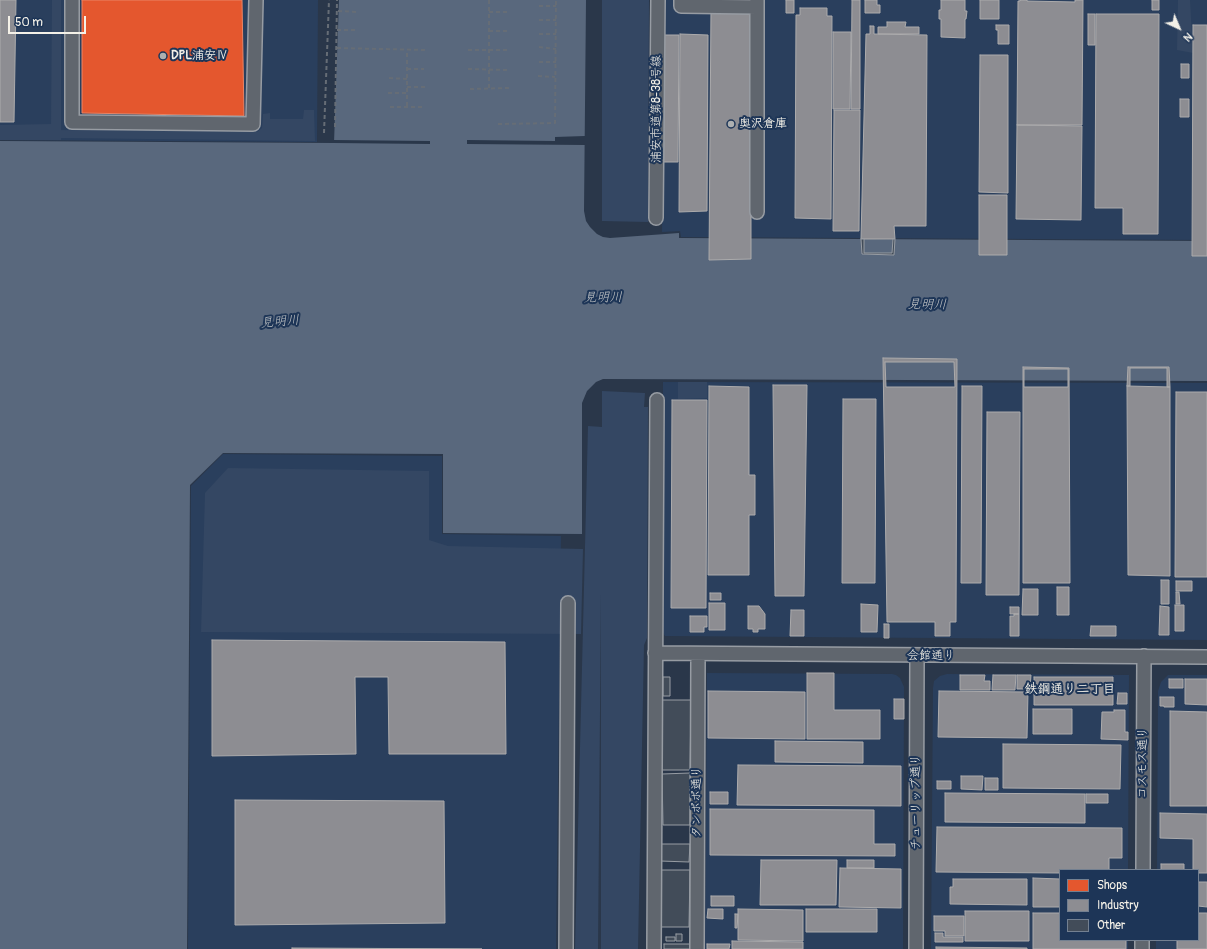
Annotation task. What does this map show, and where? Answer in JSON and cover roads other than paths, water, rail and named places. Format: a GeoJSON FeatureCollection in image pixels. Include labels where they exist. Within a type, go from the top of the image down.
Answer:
{"type":"FeatureCollection","features":[{"type":"Feature","properties":{"kind":"street"},"geometry":{"type":"LineString","coordinates":[[72,0],[72,122],[253,124],[256,0]]}},
{"type":"Feature","properties":{"kind":"street","name":"浦安市道第8-38号線"},"geometry":{"type":"LineString","coordinates":[[656,218],[658,0]]}},
{"type":"Feature","properties":{"kind":"street"},"geometry":{"type":"LineString","coordinates":[[681,0],[681,6],[757,4],[757,212]]}},
{"type":"Feature","properties":{"kind":"street"},"geometry":{"type":"LineString","coordinates":[[654,949],[656,400]]}},
{"type":"Feature","properties":{"kind":"street"},"geometry":{"type":"LineString","coordinates":[[566,949],[568,603]]}},
{"type":"Feature","properties":{"kind":"street","name":"会館通り"},"geometry":{"type":"LineString","coordinates":[[655,653],[1207,657]]}},
{"type":"Feature","properties":{"kind":"street","name":"タンポポ通り"},"geometry":{"type":"LineString","coordinates":[[697,949],[698,654]]}},
{"type":"Feature","properties":{"kind":"street","name":"チューリップ通り"},"geometry":{"type":"LineString","coordinates":[[916,949],[917,656]]}},
{"type":"Feature","properties":{"kind":"street","name":"コスモス通り"},"geometry":{"type":"LineString","coordinates":[[1142,869],[1144,656]]}},
{"type":"Feature","properties":{"kind":"water","name":"見明川"},"geometry":{"type":"Polygon","coordinates":[[[339,0],[586,0],[584,211],[586,221],[590,227],[597,234],[603,237],[610,238],[679,233],[679,238],[1207,241],[1207,381],[603,379],[596,382],[587,391],[582,403],[582,534],[443,533],[443,454],[223,453],[190,485],[187,949],[0,949],[0,141],[334,143],[339,0]]]}},
{"type":"Feature","properties":{"kind":"place","name":"DPL浦安Ⅳ"},"geometry":{"type":"Point","coordinates":[163,56]}},
{"type":"Feature","properties":{"kind":"place","name":"奥沢倉庫"},"geometry":{"type":"Point","coordinates":[731,124]}},
{"type":"Feature","properties":{"kind":"district","name":"鉄鋼通り二丁目"},"geometry":{"type":"Point","coordinates":[1070,690]}}]}
